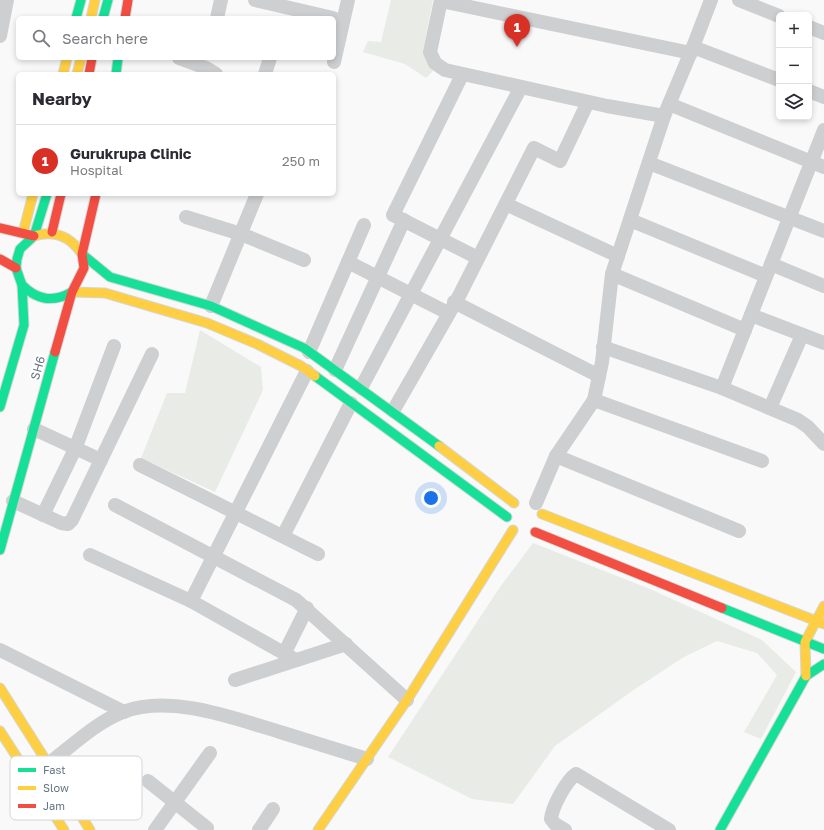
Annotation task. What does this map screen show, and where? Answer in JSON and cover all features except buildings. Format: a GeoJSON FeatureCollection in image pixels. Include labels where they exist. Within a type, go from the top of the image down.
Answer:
{"type":"FeatureCollection","features":[{"type":"Feature","properties":{"kind":"main road"},"geometry":{"type":"LineString","coordinates":[[77,16],[81,0]]}},
{"type":"Feature","properties":{"kind":"main road"},"geometry":{"type":"LineString","coordinates":[[91,16],[95,0]]}},
{"type":"Feature","properties":{"kind":"main road"},"geometry":{"type":"LineString","coordinates":[[104,16],[108,0]]}},
{"type":"Feature","properties":{"kind":"main road"},"geometry":{"type":"LineString","coordinates":[[116,16],[119,0]]}},
{"type":"Feature","properties":{"kind":"main road"},"geometry":{"type":"LineString","coordinates":[[125,16],[128,0]]}},
{"type":"Feature","properties":{"kind":"main road"},"geometry":{"type":"LineString","coordinates":[[62,72],[66,60]]}},
{"type":"Feature","properties":{"kind":"main road"},"geometry":{"type":"LineString","coordinates":[[78,72],[81,60]]}},
{"type":"Feature","properties":{"kind":"main road"},"geometry":{"type":"LineString","coordinates":[[89,72],[92,60]]}},
{"type":"Feature","properties":{"kind":"main road"},"geometry":{"type":"LineString","coordinates":[[108,72],[110,60]]}},
{"type":"Feature","properties":{"kind":"main road"},"geometry":{"type":"LineString","coordinates":[[116,72],[118,60]]}},
{"type":"Feature","properties":{"kind":"main road"},"geometry":{"type":"LineString","coordinates":[[23,234],[32,196]]}},
{"type":"Feature","properties":{"kind":"main road"},"geometry":{"type":"LineString","coordinates":[[0,407],[24,325],[22,285],[16,268],[20,249],[34,236],[46,196]]}},
{"type":"Feature","properties":{"kind":"main road"},"geometry":{"type":"LineString","coordinates":[[52,232],[61,196]]}},
{"type":"Feature","properties":{"kind":"main road","name":"SH6"},"geometry":{"type":"LineString","coordinates":[[0,550],[72,292],[82,275],[84,268],[82,254],[96,196]]}},
{"type":"Feature","properties":{"kind":"main road"},"geometry":{"type":"LineString","coordinates":[[75,244],[79,222]]}},
{"type":"Feature","properties":{"kind":"main road"},"geometry":{"type":"LineString","coordinates":[[0,228],[34,236],[52,232],[61,234],[75,244],[82,254],[110,277],[210,306],[309,352],[393,410],[514,503]]}},
{"type":"Feature","properties":{"kind":"main road"},"geometry":{"type":"LineString","coordinates":[[0,259],[16,268]]}},
{"type":"Feature","properties":{"kind":"main road"},"geometry":{"type":"LineString","coordinates":[[22,285],[37,297],[47,300],[56,299],[72,292],[105,293],[207,323],[257,344],[307,371],[507,517]]}},
{"type":"Feature","properties":{"kind":"main road"},"geometry":{"type":"LineString","coordinates":[[539,509],[542,523],[535,532],[524,535],[513,530],[509,525],[507,517],[510,508],[514,503],[525,500],[539,509],[820,622]]}},
{"type":"Feature","properties":{"kind":"main road"},"geometry":{"type":"LineString","coordinates":[[318,830],[407,700],[513,530]]}},
{"type":"Feature","properties":{"kind":"main road"},"geometry":{"type":"LineString","coordinates":[[535,532],[824,649]]}},
{"type":"Feature","properties":{"kind":"main road"},"geometry":{"type":"LineString","coordinates":[[806,676],[805,642],[820,622],[824,606]]}},
{"type":"Feature","properties":{"kind":"main road"},"geometry":{"type":"LineString","coordinates":[[720,830],[806,676],[824,664]]}},
{"type":"Feature","properties":{"kind":"main road"},"geometry":{"type":"LineString","coordinates":[[0,688],[43,756]]}},
{"type":"Feature","properties":{"kind":"main road"},"geometry":{"type":"LineString","coordinates":[[0,731],[16,756]]}},
{"type":"Feature","properties":{"kind":"main road"},"geometry":{"type":"LineString","coordinates":[[58,820],[64,830]]}},
{"type":"Feature","properties":{"kind":"main road"},"geometry":{"type":"LineString","coordinates":[[84,820],[90,830]]}},
{"type":"Feature","properties":{"kind":"street"},"geometry":{"type":"LineString","coordinates":[[0,36],[7,0]]}},
{"type":"Feature","properties":{"kind":"street"},"geometry":{"type":"LineString","coordinates":[[217,16],[221,0]]}},
{"type":"Feature","properties":{"kind":"street"},"geometry":{"type":"LineString","coordinates":[[255,0],[283,8],[322,16]]}},
{"type":"Feature","properties":{"kind":"street"},"geometry":{"type":"LineString","coordinates":[[336,33],[337,19],[348,0]]}},
{"type":"Feature","properties":{"kind":"street"},"geometry":{"type":"LineString","coordinates":[[739,0],[776,15]]}},
{"type":"Feature","properties":{"kind":"street"},"geometry":{"type":"LineString","coordinates":[[776,79],[692,50],[441,1],[430,52],[435,63],[445,70],[462,75],[588,102],[667,110],[818,165]]}},
{"type":"Feature","properties":{"kind":"street"},"geometry":{"type":"LineString","coordinates":[[539,509],[556,456],[594,400],[599,376],[612,274],[667,110],[692,50],[709,1]]}},
{"type":"Feature","properties":{"kind":"street"},"geometry":{"type":"LineString","coordinates":[[812,28],[824,33]]}},
{"type":"Feature","properties":{"kind":"street"},"geometry":{"type":"LineString","coordinates":[[186,60],[210,67]]}},
{"type":"Feature","properties":{"kind":"street"},"geometry":{"type":"LineString","coordinates":[[266,72],[269,60]]}},
{"type":"Feature","properties":{"kind":"street"},"geometry":{"type":"LineString","coordinates":[[462,75],[393,215],[441,237],[478,258]]}},
{"type":"Feature","properties":{"kind":"street"},"geometry":{"type":"LineString","coordinates":[[361,388],[410,293],[521,87]]}},
{"type":"Feature","properties":{"kind":"street"},"geometry":{"type":"LineString","coordinates":[[812,93],[824,97]]}},
{"type":"Feature","properties":{"kind":"street"},"geometry":{"type":"LineString","coordinates":[[393,410],[478,258],[534,148],[560,161],[588,102]]}},
{"type":"Feature","properties":{"kind":"street"},"geometry":{"type":"LineString","coordinates":[[722,388],[789,218],[818,165],[824,130]]}},
{"type":"Feature","properties":{"kind":"street"},"geometry":{"type":"LineString","coordinates":[[649,163],[824,231]]}},
{"type":"Feature","properties":{"kind":"street"},"geometry":{"type":"LineString","coordinates":[[210,306],[256,196]]}},
{"type":"Feature","properties":{"kind":"street"},"geometry":{"type":"LineString","coordinates":[[506,204],[618,256]]}},
{"type":"Feature","properties":{"kind":"street"},"geometry":{"type":"LineString","coordinates":[[186,217],[241,234],[304,260]]}},
{"type":"Feature","properties":{"kind":"street"},"geometry":{"type":"LineString","coordinates":[[335,370],[404,220]]}},
{"type":"Feature","properties":{"kind":"street"},"geometry":{"type":"LineString","coordinates":[[630,220],[769,270],[824,286]]}},
{"type":"Feature","properties":{"kind":"street"},"geometry":{"type":"LineString","coordinates":[[309,352],[364,224]]}},
{"type":"Feature","properties":{"kind":"street"},"geometry":{"type":"LineString","coordinates":[[348,262],[410,293],[451,308],[599,376]]}},
{"type":"Feature","properties":{"kind":"street"},"geometry":{"type":"LineString","coordinates":[[612,274],[745,330]]}},
{"type":"Feature","properties":{"kind":"street"},"geometry":{"type":"LineString","coordinates":[[751,315],[824,343]]}},
{"type":"Feature","properties":{"kind":"street"},"geometry":{"type":"LineString","coordinates":[[770,408],[802,334]]}},
{"type":"Feature","properties":{"kind":"street"},"geometry":{"type":"LineString","coordinates":[[43,515],[76,449],[114,346]]}},
{"type":"Feature","properties":{"kind":"street"},"geometry":{"type":"LineString","coordinates":[[603,347],[722,388],[798,420],[808,427],[824,444]]}},
{"type":"Feature","properties":{"kind":"street"},"geometry":{"type":"LineString","coordinates":[[13,501],[64,524],[68,524],[72,520],[152,354]]}},
{"type":"Feature","properties":{"kind":"street"},"geometry":{"type":"LineString","coordinates":[[191,600],[307,371]]}},
{"type":"Feature","properties":{"kind":"street"},"geometry":{"type":"LineString","coordinates":[[594,400],[762,462]]}},
{"type":"Feature","properties":{"kind":"street"},"geometry":{"type":"LineString","coordinates":[[283,536],[351,403]]}},
{"type":"Feature","properties":{"kind":"street"},"geometry":{"type":"LineString","coordinates":[[34,429],[101,460]]}},
{"type":"Feature","properties":{"kind":"street"},"geometry":{"type":"LineString","coordinates":[[556,456],[739,531]]}},
{"type":"Feature","properties":{"kind":"street"},"geometry":{"type":"LineString","coordinates":[[140,465],[318,554]]}},
{"type":"Feature","properties":{"kind":"street"},"geometry":{"type":"LineString","coordinates":[[115,505],[214,555],[296,600],[307,608],[407,700]]}},
{"type":"Feature","properties":{"kind":"street"},"geometry":{"type":"LineString","coordinates":[[90,555],[191,600],[290,657]]}},
{"type":"Feature","properties":{"kind":"street"},"geometry":{"type":"LineString","coordinates":[[290,657],[307,608]]}},
{"type":"Feature","properties":{"kind":"street"},"geometry":{"type":"LineString","coordinates":[[235,680],[290,657],[346,644]]}},
{"type":"Feature","properties":{"kind":"street"},"geometry":{"type":"LineString","coordinates":[[0,650],[124,712]]}},
{"type":"Feature","properties":{"kind":"street"},"geometry":{"type":"LineString","coordinates":[[58,756],[105,720],[124,712],[146,707],[173,706],[199,709],[367,759]]}},
{"type":"Feature","properties":{"kind":"street"},"geometry":{"type":"LineString","coordinates":[[155,830],[210,753]]}},
{"type":"Feature","properties":{"kind":"street"},"geometry":{"type":"LineString","coordinates":[[565,830],[555,824],[551,819],[552,813],[567,782],[576,774],[669,830]]}},
{"type":"Feature","properties":{"kind":"street"},"geometry":{"type":"LineString","coordinates":[[148,781],[207,828]]}},
{"type":"Feature","properties":{"kind":"street"},"geometry":{"type":"LineString","coordinates":[[259,830],[273,809]]}},
{"type":"Feature","properties":{"kind":"shaded area"},"geometry":{"type":"Polygon","coordinates":[[[391,0],[433,0],[423,51],[433,71],[426,78],[405,64],[363,52],[368,41],[381,42],[391,0]]]}},
{"type":"Feature","properties":{"kind":"shaded area"},"geometry":{"type":"Polygon","coordinates":[[[200,330],[261,367],[263,390],[215,492],[141,458],[167,393],[185,393],[200,330]]]}},
{"type":"Feature","properties":{"kind":"shaded area"},"geometry":{"type":"Polygon","coordinates":[[[533,543],[650,589],[762,640],[796,672],[761,739],[744,732],[777,675],[757,653],[717,641],[684,657],[635,689],[555,746],[513,804],[472,799],[388,757],[500,587],[533,543]]]}},
{"type":"Feature","properties":{"kind":"traffic: fast"},"geometry":{"type":"LineString","coordinates":[[77,16],[81,0]]}},
{"type":"Feature","properties":{"kind":"traffic: fast"},"geometry":{"type":"LineString","coordinates":[[104,16],[108,0]]}},
{"type":"Feature","properties":{"kind":"traffic: fast"},"geometry":{"type":"LineString","coordinates":[[116,72],[118,60]]}},
{"type":"Feature","properties":{"kind":"traffic: fast"},"geometry":{"type":"LineString","coordinates":[[0,407],[24,325],[22,285],[16,268],[17,259],[20,249],[34,236],[46,196]]}},
{"type":"Feature","properties":{"kind":"traffic: fast"},"geometry":{"type":"LineString","coordinates":[[82,254],[110,277],[211,306],[304,348],[439,446]]}},
{"type":"Feature","properties":{"kind":"traffic: fast"},"geometry":{"type":"LineString","coordinates":[[22,285],[39,297],[52,299],[72,292]]}},
{"type":"Feature","properties":{"kind":"traffic: fast"},"geometry":{"type":"LineString","coordinates":[[0,550],[55,352]]}},
{"type":"Feature","properties":{"kind":"traffic: fast"},"geometry":{"type":"LineString","coordinates":[[315,376],[507,517]]}},
{"type":"Feature","properties":{"kind":"traffic: fast"},"geometry":{"type":"LineString","coordinates":[[722,608],[824,649]]}},
{"type":"Feature","properties":{"kind":"traffic: fast"},"geometry":{"type":"LineString","coordinates":[[720,830],[806,676],[824,664]]}},
{"type":"Feature","properties":{"kind":"traffic: slow"},"geometry":{"type":"LineString","coordinates":[[91,16],[95,0]]}},
{"type":"Feature","properties":{"kind":"traffic: slow"},"geometry":{"type":"LineString","coordinates":[[64,72],[66,60]]}},
{"type":"Feature","properties":{"kind":"traffic: slow"},"geometry":{"type":"LineString","coordinates":[[78,72],[80,60]]}},
{"type":"Feature","properties":{"kind":"traffic: slow"},"geometry":{"type":"LineString","coordinates":[[23,233],[32,196]]}},
{"type":"Feature","properties":{"kind":"traffic: slow"},"geometry":{"type":"LineString","coordinates":[[34,236],[42,234],[55,234],[61,236],[72,243],[82,254]]}},
{"type":"Feature","properties":{"kind":"traffic: slow"},"geometry":{"type":"LineString","coordinates":[[72,292],[105,293],[207,323],[257,344],[301,366],[315,376]]}},
{"type":"Feature","properties":{"kind":"traffic: slow"},"geometry":{"type":"LineString","coordinates":[[439,446],[514,503]]}},
{"type":"Feature","properties":{"kind":"traffic: slow"},"geometry":{"type":"LineString","coordinates":[[542,514],[824,624]]}},
{"type":"Feature","properties":{"kind":"traffic: slow"},"geometry":{"type":"LineString","coordinates":[[318,830],[407,700],[513,530]]}},
{"type":"Feature","properties":{"kind":"traffic: slow"},"geometry":{"type":"LineString","coordinates":[[806,676],[805,642],[824,606]]}},
{"type":"Feature","properties":{"kind":"traffic: slow"},"geometry":{"type":"LineString","coordinates":[[0,688],[43,756]]}},
{"type":"Feature","properties":{"kind":"traffic: slow"},"geometry":{"type":"LineString","coordinates":[[0,731],[16,756]]}},
{"type":"Feature","properties":{"kind":"traffic: slow"},"geometry":{"type":"LineString","coordinates":[[58,820],[64,830]]}},
{"type":"Feature","properties":{"kind":"traffic: slow"},"geometry":{"type":"LineString","coordinates":[[84,820],[90,830]]}},
{"type":"Feature","properties":{"kind":"traffic: jam"},"geometry":{"type":"LineString","coordinates":[[125,16],[128,0]]}},
{"type":"Feature","properties":{"kind":"traffic: jam"},"geometry":{"type":"LineString","coordinates":[[89,72],[92,60]]}},
{"type":"Feature","properties":{"kind":"traffic: jam"},"geometry":{"type":"LineString","coordinates":[[52,232],[61,196]]}},
{"type":"Feature","properties":{"kind":"traffic: jam"},"geometry":{"type":"LineString","coordinates":[[55,352],[72,292],[84,268],[82,254],[96,196]]}},
{"type":"Feature","properties":{"kind":"traffic: jam"},"geometry":{"type":"LineString","coordinates":[[0,228],[34,236]]}},
{"type":"Feature","properties":{"kind":"traffic: jam"},"geometry":{"type":"LineString","coordinates":[[0,259],[16,268]]}},
{"type":"Feature","properties":{"kind":"traffic: jam"},"geometry":{"type":"LineString","coordinates":[[535,532],[722,608]]}},
{"type":"Feature","properties":{"kind":"place","name":"Gurukrupa Clinic"},"geometry":{"type":"Point","coordinates":[517,47]}}]}
